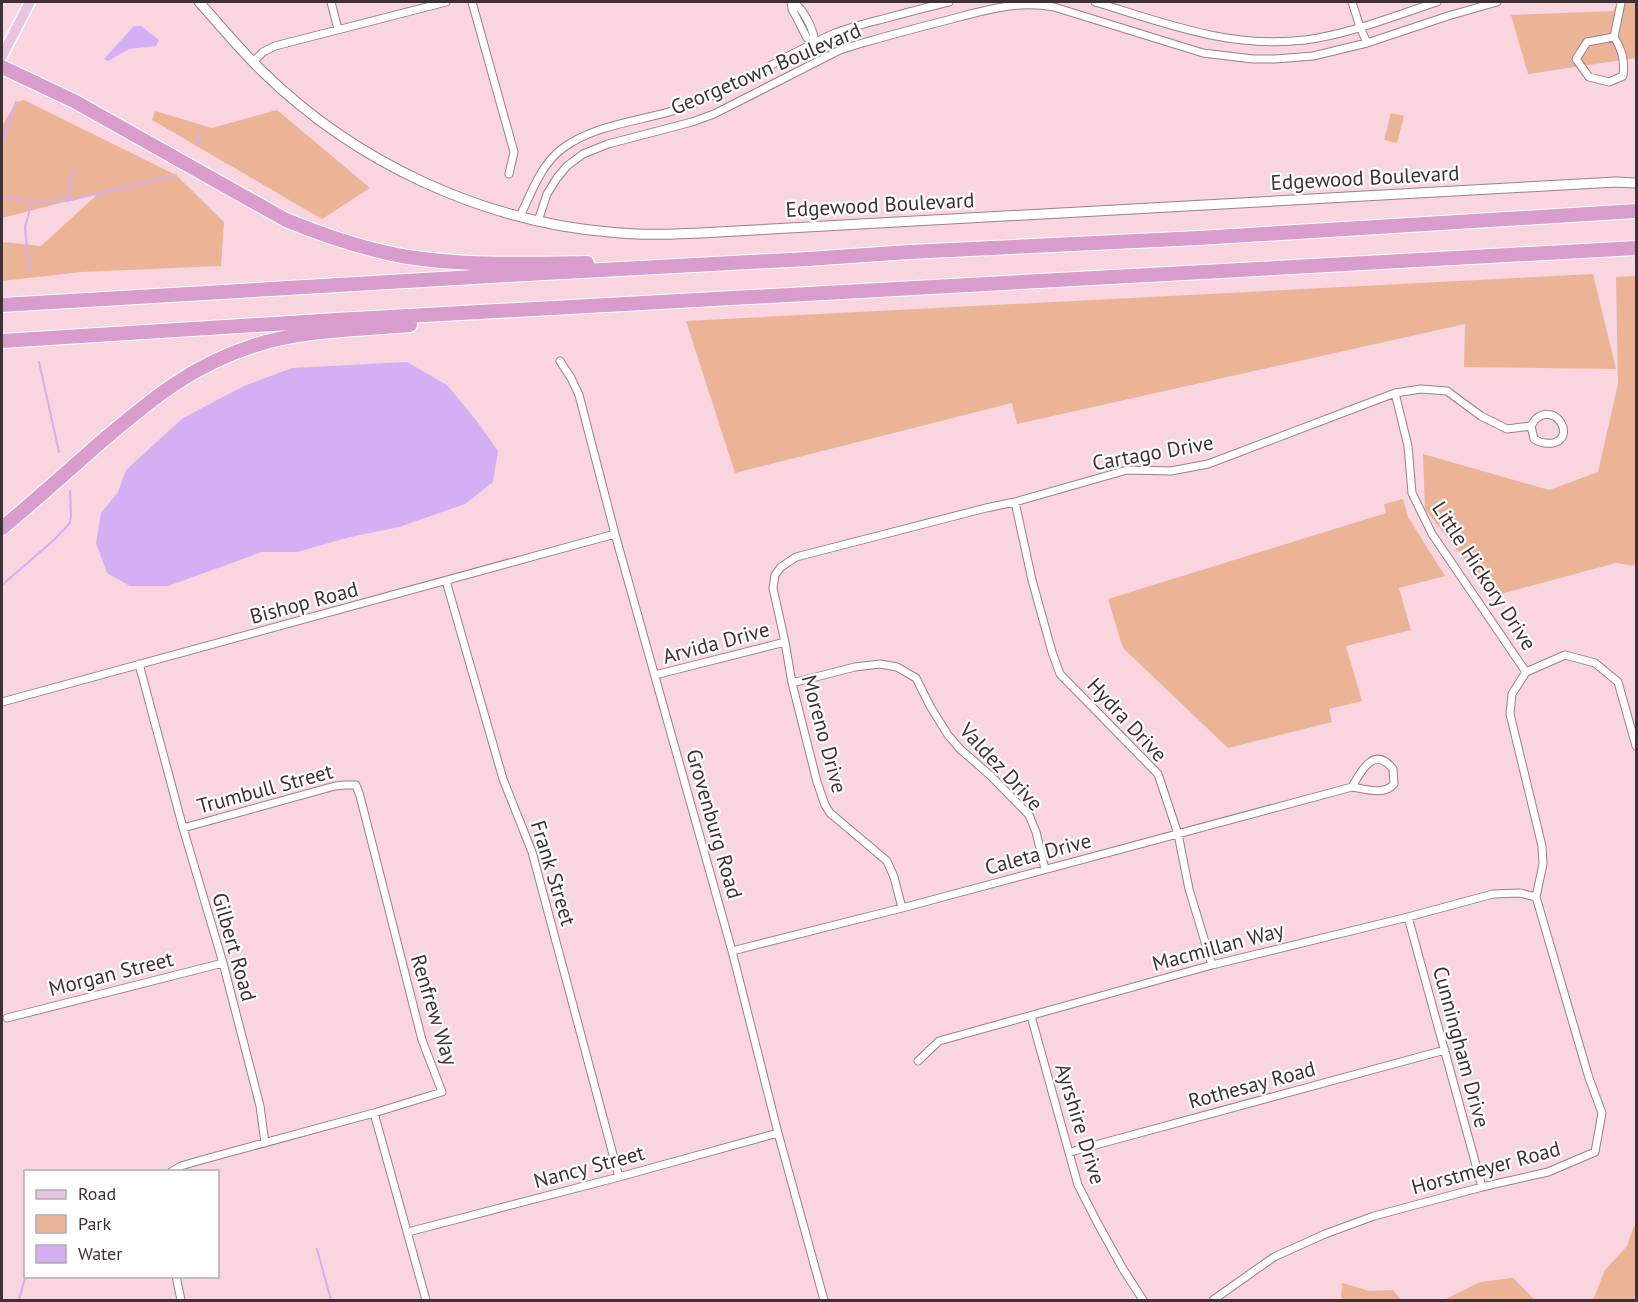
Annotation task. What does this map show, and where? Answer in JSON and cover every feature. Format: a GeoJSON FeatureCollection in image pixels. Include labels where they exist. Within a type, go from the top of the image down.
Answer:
{"type":"FeatureCollection","features":[{"type":"Feature","properties":{"kind":"highway"},"geometry":{"type":"LineString","coordinates":[[2,67],[74,101],[286,220],[323,235],[377,250],[409,257],[527,264],[808,259]]}},
{"type":"Feature","properties":{"kind":"highway"},"geometry":{"type":"LineString","coordinates":[[2,305],[496,275],[1199,238],[1636,211]]}},
{"type":"Feature","properties":{"kind":"highway"},"geometry":{"type":"LineString","coordinates":[[2,341],[1636,248]]}},
{"type":"Feature","properties":{"kind":"highway"},"geometry":{"type":"LineString","coordinates":[[2,528],[147,403],[202,367],[258,344],[283,338],[465,321],[478,313]]}},
{"type":"Feature","properties":{"kind":"main road"},"geometry":{"type":"LineString","coordinates":[[2,56],[30,2]]}},
{"type":"Feature","properties":{"kind":"street","name":"Edgewood Boulevard"},"geometry":{"type":"LineString","coordinates":[[199,2],[278,86],[309,112],[370,153],[432,186],[475,203],[538,220],[607,232],[648,235],[695,233],[1616,182],[1636,183]]}},
{"type":"Feature","properties":{"kind":"street"},"geometry":{"type":"LineString","coordinates":[[330,2],[338,29]]}},
{"type":"Feature","properties":{"kind":"street"},"geometry":{"type":"LineString","coordinates":[[253,62],[263,52],[274,46],[446,2]]}},
{"type":"Feature","properties":{"kind":"street"},"geometry":{"type":"LineString","coordinates":[[472,2],[514,152],[509,174]]}},
{"type":"Feature","properties":{"kind":"street"},"geometry":{"type":"LineString","coordinates":[[792,2],[798,5],[814,34],[815,43]]}},
{"type":"Feature","properties":{"kind":"street","name":"Georgetown Boulevard"},"geometry":{"type":"LineString","coordinates":[[520,216],[550,160],[579,138],[708,98],[850,27],[949,2]]}},
{"type":"Feature","properties":{"kind":"street"},"geometry":{"type":"LineString","coordinates":[[1095,2],[1195,33],[1244,41],[1276,42],[1305,40],[1336,34],[1437,2]]}},
{"type":"Feature","properties":{"kind":"street"},"geometry":{"type":"LineString","coordinates":[[1352,2],[1367,43]]}},
{"type":"Feature","properties":{"kind":"street","name":"Georgetown Boulevard"},"geometry":{"type":"LineString","coordinates":[[538,220],[547,194],[556,178],[583,154],[608,144],[692,123],[821,59],[859,44],[996,7],[1040,3],[1180,47],[1227,57],[1275,59],[1313,56],[1367,43],[1497,2]]}},
{"type":"Feature","properties":{"kind":"street"},"geometry":{"type":"LineString","coordinates":[[1614,37],[1587,42],[1576,58],[1589,77],[1610,82],[1623,76],[1624,62],[1614,37],[1620,2]]}},
{"type":"Feature","properties":{"kind":"street"},"geometry":{"type":"LineString","coordinates":[[1616,182],[1636,177]]}},
{"type":"Feature","properties":{"kind":"street","name":"Grovenburg Road"},"geometry":{"type":"LineString","coordinates":[[560,362],[579,395],[615,534],[732,951],[778,1133],[824,1300]]}},
{"type":"Feature","properties":{"kind":"street","name":"Cartago Drive"},"geometry":{"type":"LineString","coordinates":[[775,575],[781,567],[796,557],[1015,502],[1127,470],[1171,471],[1208,464],[1395,393],[1421,389],[1447,391],[1481,416],[1507,429],[1531,426],[1537,418],[1554,415],[1560,420],[1563,429],[1562,436],[1558,442],[1547,444],[1540,442],[1534,439],[1531,426]]}},
{"type":"Feature","properties":{"kind":"street","name":"Little Hickory Drive"},"geometry":{"type":"LineString","coordinates":[[1395,393],[1408,446],[1412,493],[1432,534],[1526,672]]}},
{"type":"Feature","properties":{"kind":"street","name":"Hydra Drive"},"geometry":{"type":"LineString","coordinates":[[1015,502],[1032,580],[1060,674],[1158,774],[1178,834],[1189,890],[1212,965]]}},
{"type":"Feature","properties":{"kind":"street","name":"Bishop Road"},"geometry":{"type":"LineString","coordinates":[[2,702],[615,534]]}},
{"type":"Feature","properties":{"kind":"street","name":"Moreno Drive"},"geometry":{"type":"LineString","coordinates":[[775,575],[774,595],[816,782],[830,813],[887,861],[894,877],[902,908]]}},
{"type":"Feature","properties":{"kind":"street","name":"Frank Street"},"geometry":{"type":"LineString","coordinates":[[446,581],[503,779],[532,852],[619,1177]]}},
{"type":"Feature","properties":{"kind":"street","name":"Arvida Drive"},"geometry":{"type":"LineString","coordinates":[[655,675],[785,642]]}},
{"type":"Feature","properties":{"kind":"street"},"geometry":{"type":"LineString","coordinates":[[1536,897],[1543,864],[1542,846],[1510,714],[1512,694],[1526,672],[1565,655],[1594,663],[1618,682],[1636,746]]}},
{"type":"Feature","properties":{"kind":"street","name":"Gilbert Road"},"geometry":{"type":"LineString","coordinates":[[139,664],[183,828],[223,963],[260,1106],[266,1143]]}},
{"type":"Feature","properties":{"kind":"street","name":"Valdez Drive"},"geometry":{"type":"LineString","coordinates":[[792,683],[855,667],[880,664],[897,667],[916,678],[948,735],[1029,815],[1036,832],[1045,869]]}},
{"type":"Feature","properties":{"kind":"street","name":"Caleta Drive"},"geometry":{"type":"LineString","coordinates":[[732,951],[902,908],[1352,787],[1383,791],[1390,789],[1394,784],[1393,769],[1385,760],[1372,760],[1366,764],[1352,787]]}},
{"type":"Feature","properties":{"kind":"street","name":"Trumbull Street"},"geometry":{"type":"LineString","coordinates":[[183,828],[335,786],[356,785]]}},
{"type":"Feature","properties":{"kind":"street","name":"Renfrew Way"},"geometry":{"type":"LineString","coordinates":[[356,785],[422,1040],[442,1092],[374,1113]]}},
{"type":"Feature","properties":{"kind":"street","name":"Macmillan Way"},"geometry":{"type":"LineString","coordinates":[[918,1061],[939,1041],[1212,965],[1493,894],[1520,893],[1536,897]]}},
{"type":"Feature","properties":{"kind":"street","name":"Horstmeyer Road"},"geometry":{"type":"LineString","coordinates":[[1213,1300],[1274,1257],[1325,1234],[1374,1216],[1548,1172],[1595,1152],[1602,1113],[1589,1078],[1536,897]]}},
{"type":"Feature","properties":{"kind":"street","name":"Cunningham Drive"},"geometry":{"type":"LineString","coordinates":[[1408,917],[1482,1187]]}},
{"type":"Feature","properties":{"kind":"street","name":"Morgan Street"},"geometry":{"type":"LineString","coordinates":[[7,1018],[223,963]]}},
{"type":"Feature","properties":{"kind":"street","name":"Ayrshire Drive"},"geometry":{"type":"LineString","coordinates":[[1031,1016],[1078,1185],[1123,1269],[1143,1300]]}},
{"type":"Feature","properties":{"kind":"street","name":"Rothesay Road"},"geometry":{"type":"LineString","coordinates":[[1069,1154],[1151,1129],[1445,1050]]}},
{"type":"Feature","properties":{"kind":"street"},"geometry":{"type":"LineString","coordinates":[[174,1170],[198,1161],[374,1113],[426,1300]]}},
{"type":"Feature","properties":{"kind":"street","name":"Nancy Street"},"geometry":{"type":"LineString","coordinates":[[408,1232],[778,1133]]}},
{"type":"Feature","properties":{"kind":"street"},"geometry":{"type":"LineString","coordinates":[[176,1278],[182,1300]]}},
{"type":"Feature","properties":{"kind":"green space"},"geometry":{"type":"Polygon","coordinates":[[[1618,2],[1636,2],[1636,58],[1528,74],[1511,15],[1613,11],[1618,2]]]}},
{"type":"Feature","properties":{"kind":"green space"},"geometry":{"type":"Polygon","coordinates":[[[24,100],[176,175],[224,222],[221,266],[82,272],[2,281],[2,242],[41,246],[99,193],[2,218],[2,126],[16,102],[24,100]]]}},
{"type":"Feature","properties":{"kind":"green space"},"geometry":{"type":"Polygon","coordinates":[[[277,110],[370,188],[322,219],[152,120],[155,111],[212,128],[277,110]]]}},
{"type":"Feature","properties":{"kind":"green space"},"geometry":{"type":"Polygon","coordinates":[[[1391,113],[1404,116],[1397,143],[1384,140],[1391,113]]]}},
{"type":"Feature","properties":{"kind":"green space"},"geometry":{"type":"Polygon","coordinates":[[[1593,274],[1616,369],[1464,367],[1465,324],[1017,424],[1012,403],[735,473],[686,321],[1593,274]]]}},
{"type":"Feature","properties":{"kind":"green space"},"geometry":{"type":"Polygon","coordinates":[[[1636,276],[1636,566],[1616,563],[1493,596],[1425,509],[1423,454],[1549,490],[1598,472],[1618,384],[1616,277],[1636,276]]]}},
{"type":"Feature","properties":{"kind":"green space"},"geometry":{"type":"Polygon","coordinates":[[[1403,499],[1408,517],[1445,576],[1399,588],[1411,630],[1346,646],[1362,701],[1329,709],[1332,722],[1228,748],[1123,648],[1108,599],[1386,513],[1384,504],[1403,499]]]}},
{"type":"Feature","properties":{"kind":"green space"},"geometry":{"type":"Polygon","coordinates":[[[1634,1226],[1636,1227],[1636,1300],[1593,1300],[1605,1270],[1627,1246],[1634,1226]]]}},
{"type":"Feature","properties":{"kind":"green space"},"geometry":{"type":"Polygon","coordinates":[[[1513,1278],[1535,1300],[1444,1300],[1480,1282],[1513,1278]]]}},
{"type":"Feature","properties":{"kind":"green space"},"geometry":{"type":"Polygon","coordinates":[[[1342,1283],[1370,1291],[1393,1290],[1401,1300],[1343,1300],[1342,1283]]]}},
{"type":"Feature","properties":{"kind":"water"},"geometry":{"type":"Polygon","coordinates":[[[134,26],[141,26],[159,40],[156,46],[129,49],[108,61],[104,59],[134,26]]]}},
{"type":"Feature","properties":{"kind":"water"},"geometry":{"type":"Polygon","coordinates":[[[407,362],[447,385],[498,451],[493,482],[465,504],[399,527],[350,537],[297,552],[262,552],[168,586],[130,586],[107,573],[96,543],[101,513],[118,492],[126,470],[183,418],[244,386],[292,368],[407,362]]]}},
{"type":"Feature","properties":{"kind":"waterway"},"geometry":{"type":"LineString","coordinates":[[2,144],[16,102]]}},
{"type":"Feature","properties":{"kind":"waterway"},"geometry":{"type":"LineString","coordinates":[[197,146],[200,133]]}},
{"type":"Feature","properties":{"kind":"waterway"},"geometry":{"type":"LineString","coordinates":[[67,201],[74,169]]}},
{"type":"Feature","properties":{"kind":"waterway"},"geometry":{"type":"LineString","coordinates":[[32,202],[67,201],[176,175]]}},
{"type":"Feature","properties":{"kind":"waterway"},"geometry":{"type":"LineString","coordinates":[[2,199],[32,202],[25,227],[29,268]]}},
{"type":"Feature","properties":{"kind":"waterway"},"geometry":{"type":"LineString","coordinates":[[39,362],[59,452]]}},
{"type":"Feature","properties":{"kind":"waterway"},"geometry":{"type":"LineString","coordinates":[[2,585],[70,523],[70,491]]}},
{"type":"Feature","properties":{"kind":"waterway"},"geometry":{"type":"LineString","coordinates":[[317,1249],[331,1300]]}},
{"type":"Feature","properties":{"kind":"waterway"},"geometry":{"type":"LineString","coordinates":[[19,1300],[25,1278]]}}]}
